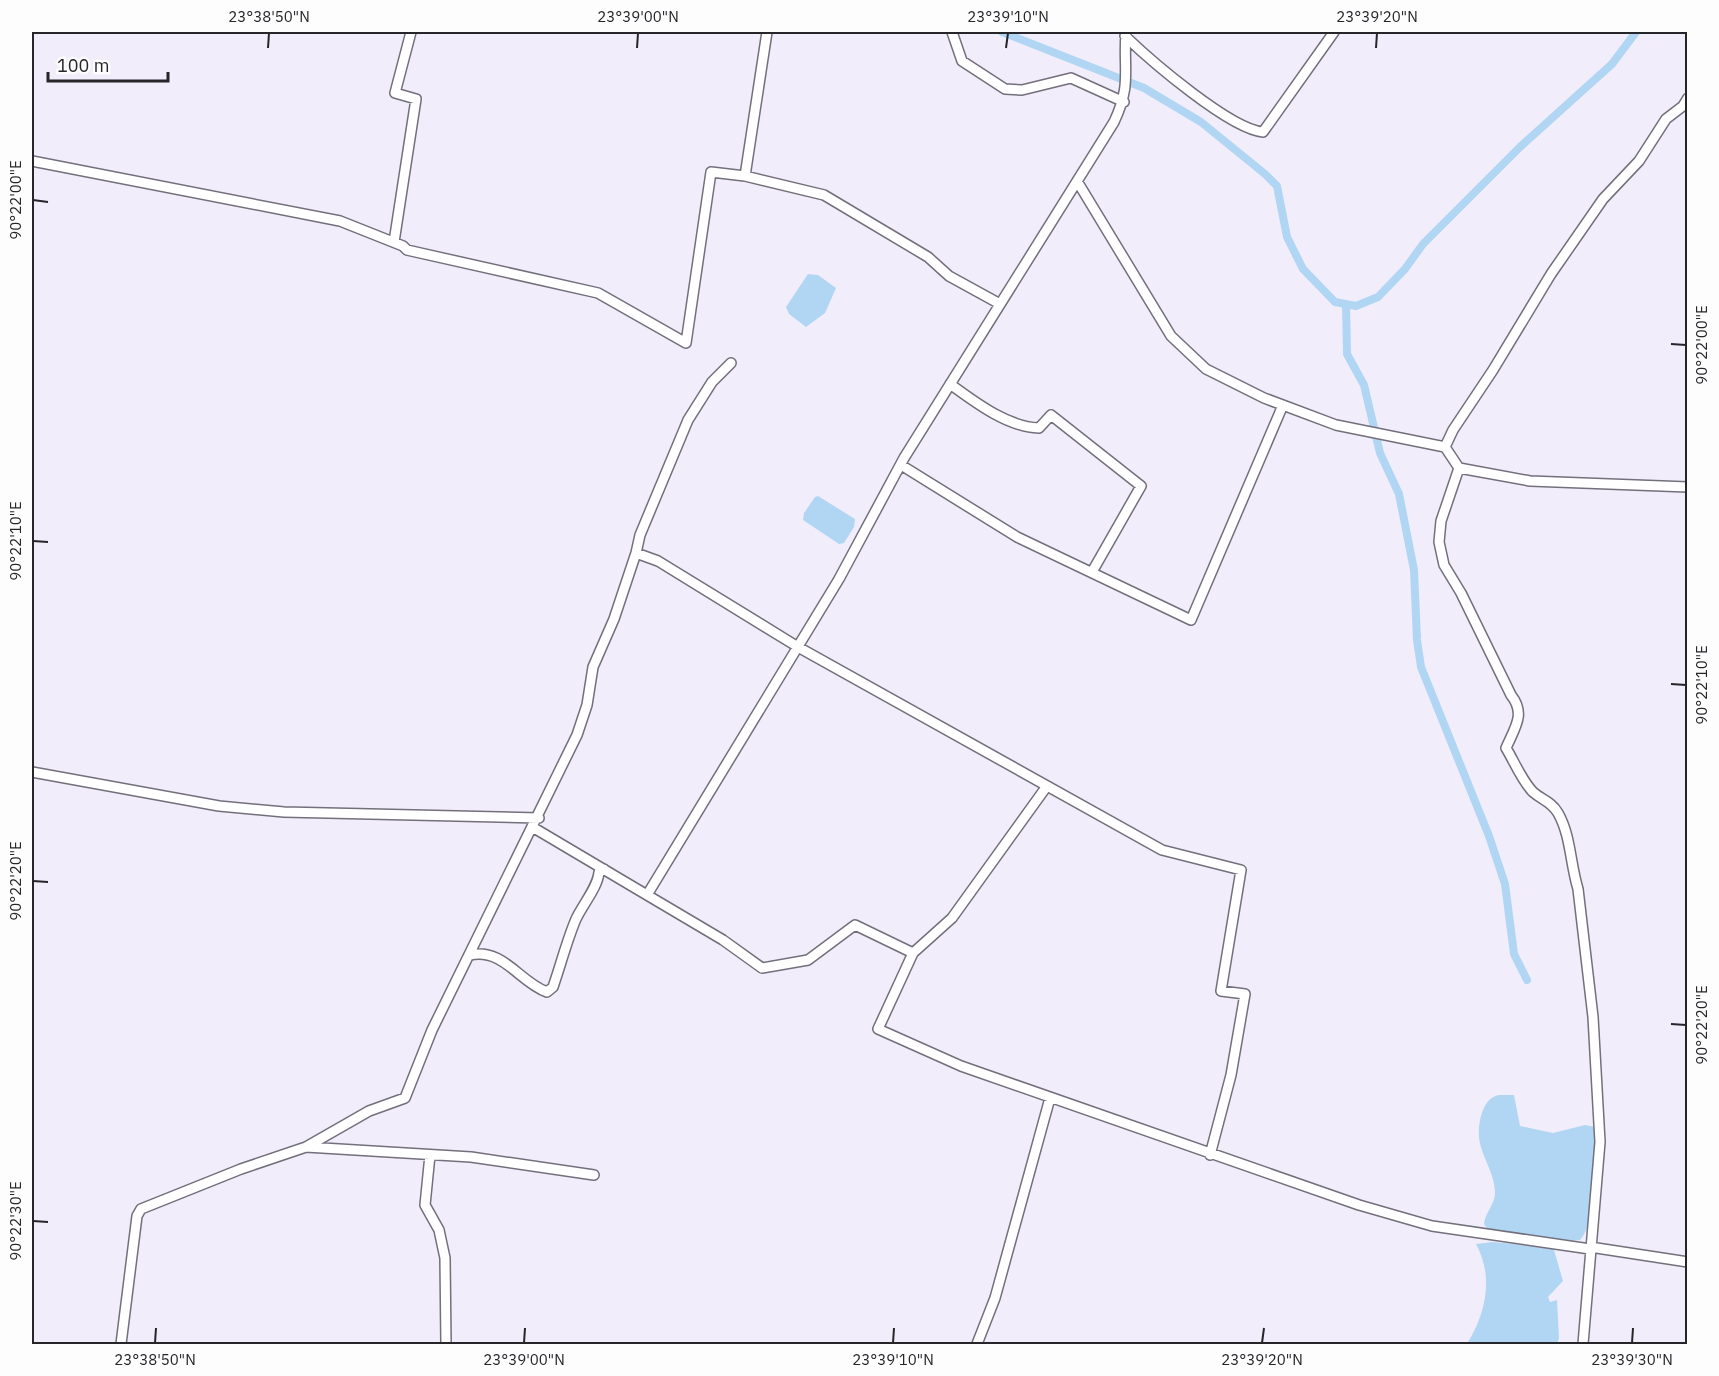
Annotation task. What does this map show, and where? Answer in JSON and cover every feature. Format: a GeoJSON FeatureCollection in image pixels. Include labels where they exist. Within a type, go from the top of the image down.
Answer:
{"type":"FeatureCollection","features":[{"type":"Feature","properties":{"kind":"street"},"geometry":{"type":"LineString","coordinates":[[394,242],[416,99],[396,93],[411,32]]}},
{"type":"Feature","properties":{"kind":"street"},"geometry":{"type":"LineString","coordinates":[[745,176],[766,32]]}},
{"type":"Feature","properties":{"kind":"street"},"geometry":{"type":"LineString","coordinates":[[952,32],[962,61],[1005,89],[1022,90],[1071,78],[1124,102]]}},
{"type":"Feature","properties":{"kind":"street"},"geometry":{"type":"LineString","coordinates":[[1126,34],[1144,54],[1242,126],[1263,132],[1334,32]]}},
{"type":"Feature","properties":{"kind":"street"},"geometry":{"type":"LineString","coordinates":[[646,894],[798,647],[900,465],[1124,102],[1128,74],[1124,59],[1126,34]]}},
{"type":"Feature","properties":{"kind":"street"},"geometry":{"type":"LineString","coordinates":[[1445,447],[1453,430],[1493,370],[1551,274],[1603,199],[1639,161],[1666,119],[1683,106],[1688,98]]}},
{"type":"Feature","properties":{"kind":"street"},"geometry":{"type":"LineString","coordinates":[[32,161],[340,221],[394,242],[407,250],[598,294],[686,343],[711,172],[745,176],[824,195],[928,256],[949,276],[1000,304]]}},
{"type":"Feature","properties":{"kind":"street"},"geometry":{"type":"LineString","coordinates":[[1077,181],[1171,336],[1206,369],[1284,405],[1335,425],[1445,447],[1459,468],[1530,481],[1688,487]]}},
{"type":"Feature","properties":{"kind":"street"},"geometry":{"type":"LineString","coordinates":[[121,1344],[137,1216],[141,1209],[241,1169],[306,1147],[369,1111],[405,1098],[432,1030],[539,818],[577,735],[587,705],[593,667],[614,619],[644,524],[688,420],[712,382],[731,363]]}},
{"type":"Feature","properties":{"kind":"street"},"geometry":{"type":"LineString","coordinates":[[950,384],[975,402],[1016,423],[1039,428],[1051,414],[1141,486],[1092,572]]}},
{"type":"Feature","properties":{"kind":"street"},"geometry":{"type":"LineString","coordinates":[[900,465],[1017,537],[1191,621],[1284,405]]}},
{"type":"Feature","properties":{"kind":"street"},"geometry":{"type":"LineString","coordinates":[[1459,468],[1441,521],[1439,542],[1444,564],[1461,593],[1511,695],[1519,705],[1520,715],[1506,748],[1533,792],[1551,802],[1559,814],[1569,838],[1573,873],[1578,889],[1590,986],[1600,1142],[1583,1344]]}},
{"type":"Feature","properties":{"kind":"street"},"geometry":{"type":"LineString","coordinates":[[636,553],[658,561],[798,647],[1162,850],[1241,870],[1221,991],[1245,994],[1231,1075],[1210,1155]]}},
{"type":"Feature","properties":{"kind":"street"},"geometry":{"type":"LineString","coordinates":[[32,772],[219,806],[284,812],[539,818]]}},
{"type":"Feature","properties":{"kind":"street"},"geometry":{"type":"LineString","coordinates":[[1047,786],[952,918],[913,953],[878,1029],[961,1066],[1210,1155],[1359,1205],[1432,1226],[1688,1262]]}},
{"type":"Feature","properties":{"kind":"street"},"geometry":{"type":"LineString","coordinates":[[534,828],[723,940],[762,968],[808,960],[855,925],[913,953]]}},
{"type":"Feature","properties":{"kind":"street"},"geometry":{"type":"LineString","coordinates":[[470,955],[480,953],[500,958],[538,989],[547,992],[553,987],[575,922],[587,895],[598,882],[599,872],[604,870]]}},
{"type":"Feature","properties":{"kind":"street"},"geometry":{"type":"LineString","coordinates":[[976,1344],[994,1298],[1050,1098]]}},
{"type":"Feature","properties":{"kind":"street"},"geometry":{"type":"LineString","coordinates":[[306,1147],[471,1157],[594,1175]]}},
{"type":"Feature","properties":{"kind":"street"},"geometry":{"type":"LineString","coordinates":[[430,1155],[425,1205],[439,1230],[445,1258],[446,1344]]}},
{"type":"Feature","properties":{"kind":"water"},"geometry":{"type":"Polygon","coordinates":[[[808,274],[818,275],[836,288],[825,313],[806,327],[789,314],[786,307],[808,274]]]}},
{"type":"Feature","properties":{"kind":"water"},"geometry":{"type":"Polygon","coordinates":[[[818,496],[855,519],[854,527],[844,543],[839,544],[803,520],[804,513],[818,496]]]}},
{"type":"Feature","properties":{"kind":"water"},"geometry":{"type":"Polygon","coordinates":[[[1514,1095],[1520,1126],[1553,1133],[1585,1125],[1595,1127],[1595,1169],[1590,1219],[1580,1240],[1545,1239],[1487,1228],[1484,1224],[1495,1193],[1493,1178],[1480,1145],[1479,1125],[1485,1106],[1493,1097],[1514,1095]]]}},
{"type":"Feature","properties":{"kind":"water"},"geometry":{"type":"Polygon","coordinates":[[[1492,1242],[1547,1247],[1554,1250],[1563,1281],[1548,1297],[1550,1302],[1557,1300],[1559,1338],[1557,1344],[1467,1344],[1479,1320],[1485,1295],[1485,1269],[1476,1244],[1492,1242]]]}},
{"type":"Feature","properties":{"kind":"waterway"},"geometry":{"type":"LineString","coordinates":[[1002,32],[1144,88],[1201,122],[1277,186],[1287,237],[1303,269],[1335,302],[1356,306],[1378,297],[1405,269],[1423,244],[1520,147],[1612,64],[1636,32]]}},
{"type":"Feature","properties":{"kind":"waterway"},"geometry":{"type":"LineString","coordinates":[[1346,304],[1347,354],[1364,385],[1380,453],[1399,494],[1414,570],[1417,640],[1421,667],[1489,836],[1505,884],[1514,954],[1527,980]]}}]}
